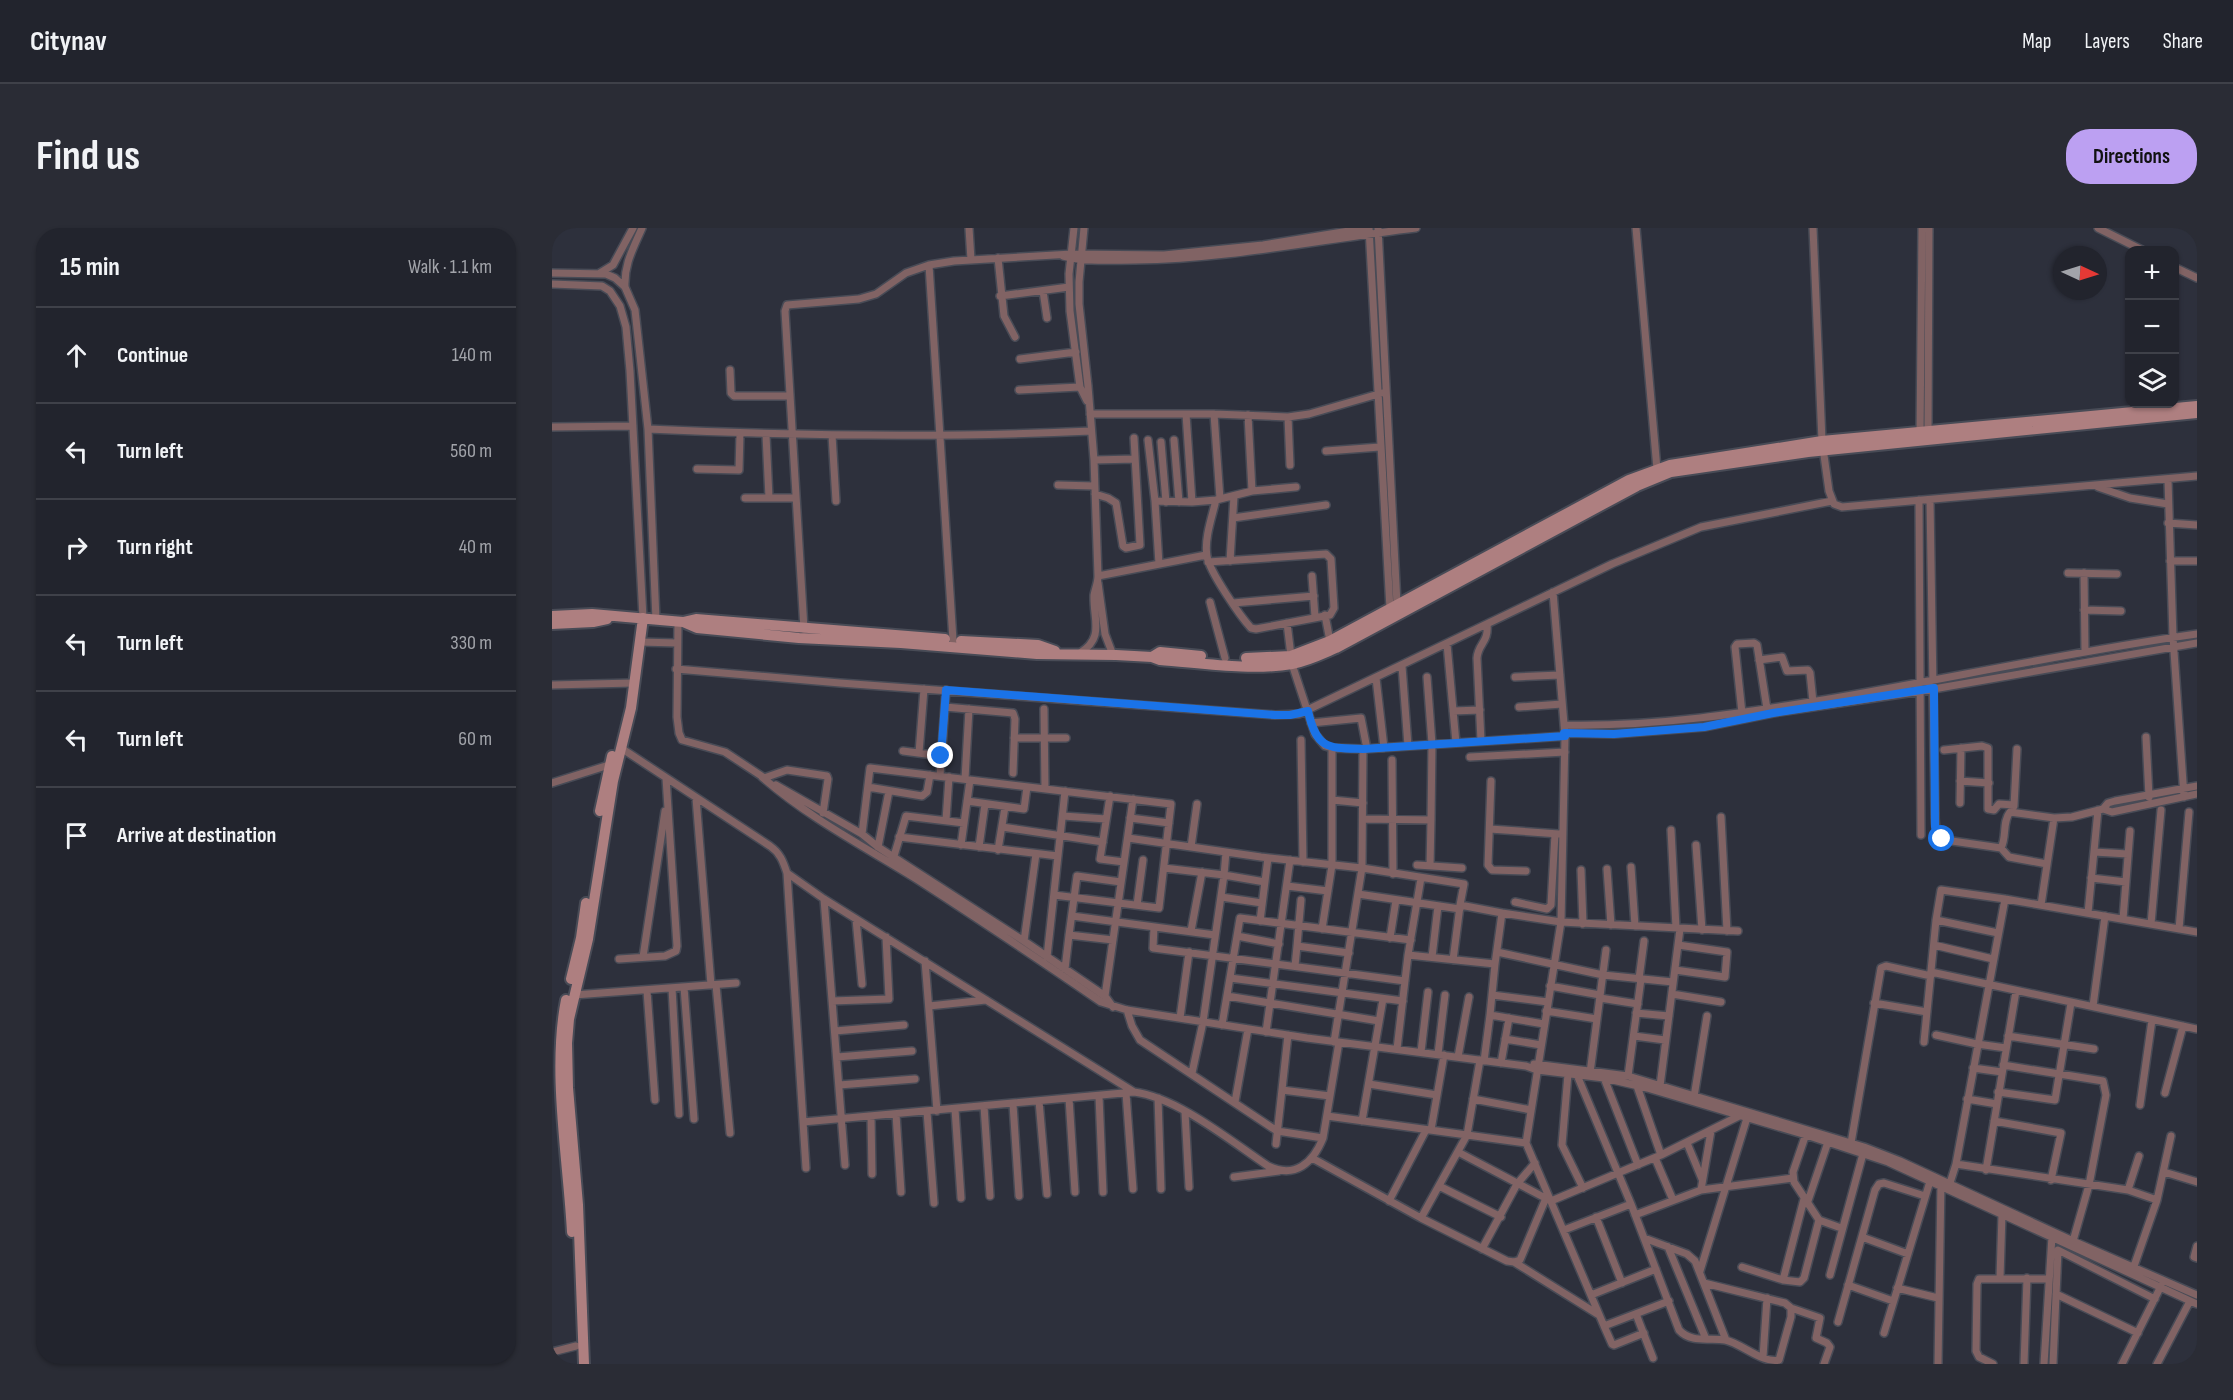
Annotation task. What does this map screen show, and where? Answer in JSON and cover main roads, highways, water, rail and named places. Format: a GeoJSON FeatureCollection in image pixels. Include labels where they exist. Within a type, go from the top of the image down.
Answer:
{"type":"FeatureCollection","features":[{"type":"Feature","properties":{"kind":"main road"},"geometry":{"type":"LineString","coordinates":[[1924,437],[2197,406]]}},
{"type":"Feature","properties":{"kind":"main road"},"geometry":{"type":"LineString","coordinates":[[1152,657],[1160,652],[1225,658],[1291,660],[1629,480],[1670,465],[1823,446],[2197,413]]}},
{"type":"Feature","properties":{"kind":"main road"},"geometry":{"type":"LineString","coordinates":[[552,616],[592,614],[680,622],[697,628],[799,638],[901,643],[1037,654],[1080,653],[1152,657],[1160,660],[1265,666],[1315,657],[1336,648],[1652,478],[1671,472],[1823,446]]}},
{"type":"Feature","properties":{"kind":"main road"},"geometry":{"type":"LineString","coordinates":[[552,624],[593,622],[620,616],[628,621],[639,646]]}},
{"type":"Feature","properties":{"kind":"main road"},"geometry":{"type":"LineString","coordinates":[[584,1364],[578,1205],[567,1072],[568,1031],[588,939],[605,828],[631,708],[643,618]]}},
{"type":"Feature","properties":{"kind":"main road"},"geometry":{"type":"LineString","coordinates":[[680,622],[696,619],[1038,645],[1064,653]]}},
{"type":"Feature","properties":{"kind":"main road"},"geometry":{"type":"LineString","coordinates":[[577,1364],[570,1204],[555,1047],[581,938],[609,765],[624,705],[633,683]]}}]}
